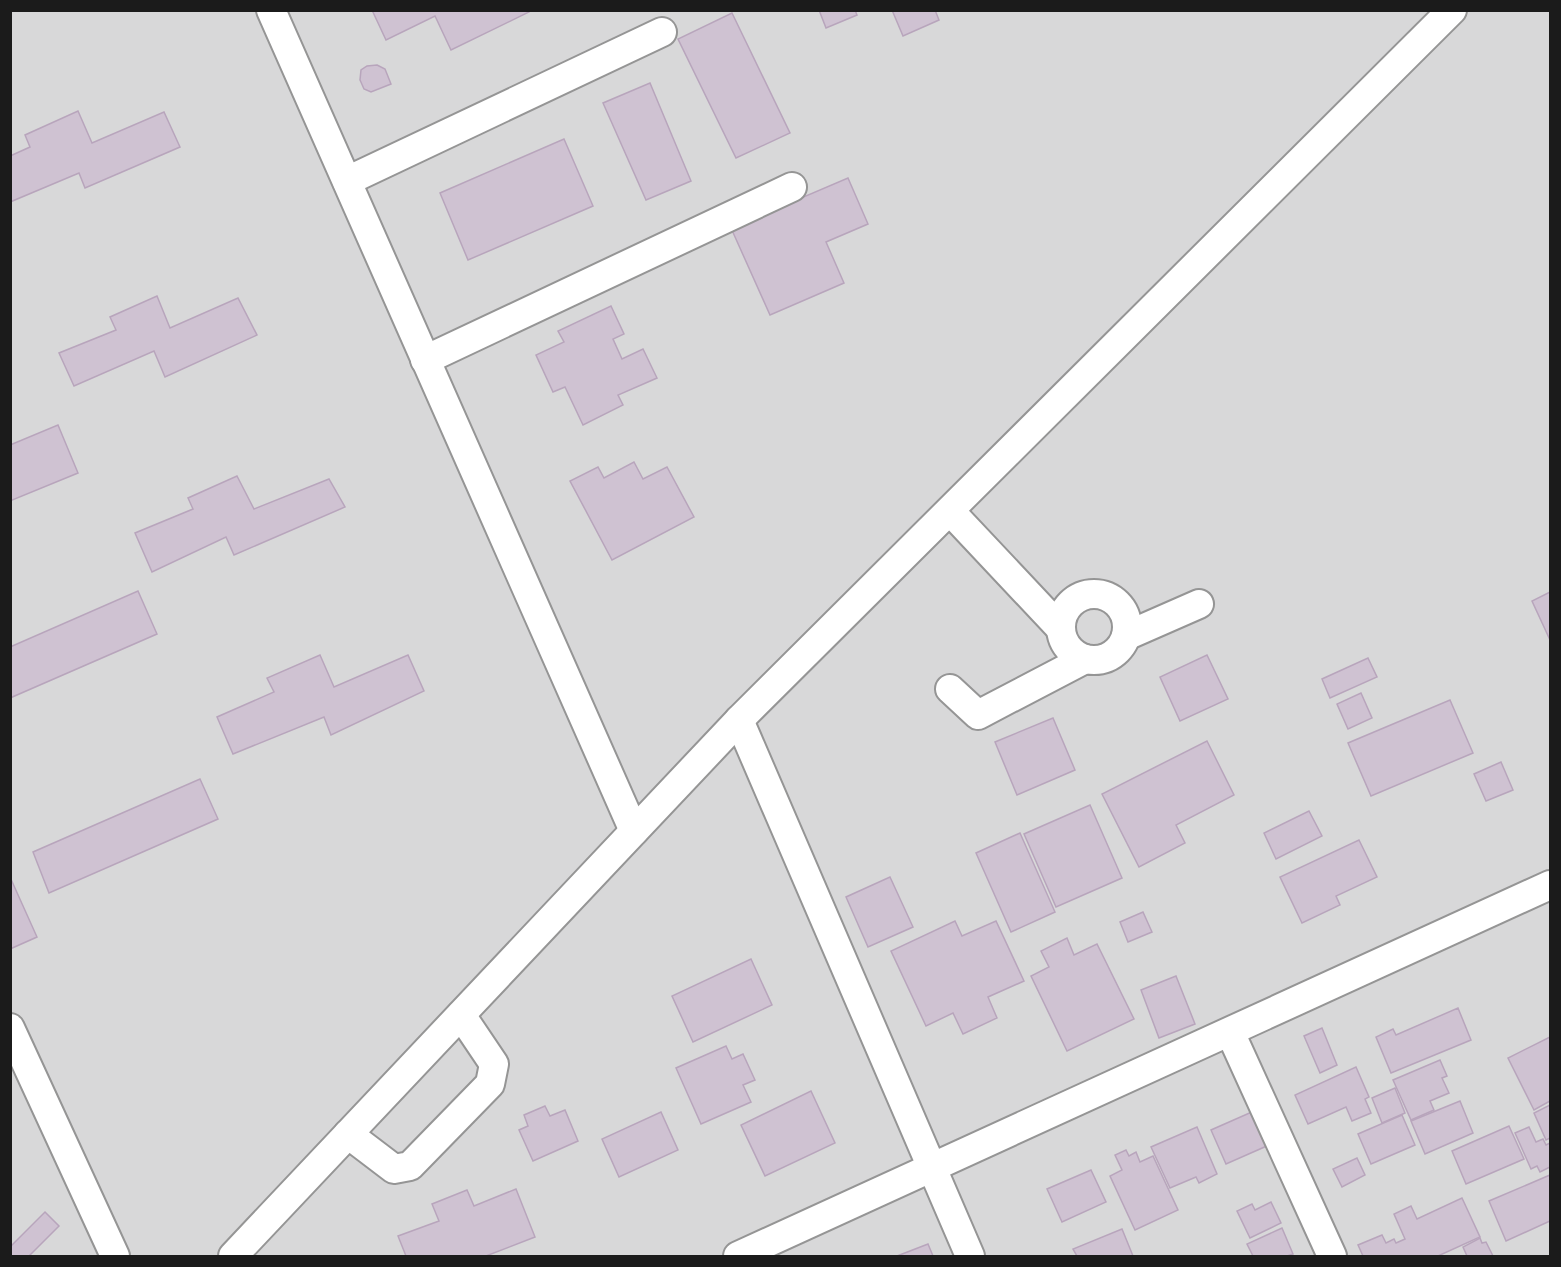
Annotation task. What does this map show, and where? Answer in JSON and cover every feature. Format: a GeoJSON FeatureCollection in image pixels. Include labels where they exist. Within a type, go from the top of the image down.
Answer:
{"type":"FeatureCollection","features":[{"type":"Feature","properties":{"kind":"street"},"geometry":{"type":"LineString","coordinates":[[271,10],[634,831]]}},
{"type":"Feature","properties":{"kind":"street"},"geometry":{"type":"LineString","coordinates":[[233,1257],[739,720],[1452,10]]}},
{"type":"Feature","properties":{"kind":"street"},"geometry":{"type":"LineString","coordinates":[[346,181],[662,32]]}},
{"type":"Feature","properties":{"kind":"street"},"geometry":{"type":"LineString","coordinates":[[425,360],[792,187]]}},
{"type":"Feature","properties":{"kind":"street"},"geometry":{"type":"LineString","coordinates":[[950,510],[1061,628],[1068,648],[1085,659],[1096,660],[1115,653],[1122,645],[1128,625],[1120,606],[1113,599],[1093,594],[1083,596],[1066,609],[1061,628]]}},
{"type":"Feature","properties":{"kind":"street"},"geometry":{"type":"LineString","coordinates":[[1126,636],[1199,604]]}},
{"type":"Feature","properties":{"kind":"street"},"geometry":{"type":"LineString","coordinates":[[950,689],[978,715],[1085,659]]}},
{"type":"Feature","properties":{"kind":"street"},"geometry":{"type":"LineString","coordinates":[[739,720],[970,1257]]}},
{"type":"Feature","properties":{"kind":"street"},"geometry":{"type":"LineString","coordinates":[[738,1257],[1551,885]]}},
{"type":"Feature","properties":{"kind":"street"},"geometry":{"type":"LineString","coordinates":[[348,1134],[394,1169],[410,1166],[490,1084],[494,1064],[461,1015]]}},
{"type":"Feature","properties":{"kind":"street"},"geometry":{"type":"LineString","coordinates":[[10,1028],[115,1257]]}},
{"type":"Feature","properties":{"kind":"street"},"geometry":{"type":"LineString","coordinates":[[1230,1032],[1332,1257]]}},
{"type":"Feature","properties":{"kind":"shaded area"},"geometry":{"type":"Polygon","coordinates":[[[11,11],[1550,11],[1550,1256],[11,1256],[11,11]]]}},
{"type":"Feature","properties":{"kind":"building"},"geometry":{"type":"Polygon","coordinates":[[[372,10],[528,10],[529,12],[451,50],[435,16],[386,40],[372,10]]]}},
{"type":"Feature","properties":{"kind":"building"},"geometry":{"type":"Polygon","coordinates":[[[819,10],[855,10],[857,15],[826,28],[819,10]]]}},
{"type":"Feature","properties":{"kind":"building"},"geometry":{"type":"Polygon","coordinates":[[[892,10],[935,10],[939,20],[903,36],[892,10]]]}},
{"type":"Feature","properties":{"kind":"building"},"geometry":{"type":"Polygon","coordinates":[[[732,13],[790,133],[736,158],[678,39],[732,13]]]}},
{"type":"Feature","properties":{"kind":"building"},"geometry":{"type":"Polygon","coordinates":[[[377,65],[385,69],[391,84],[371,92],[364,89],[360,80],[361,70],[367,66],[377,65]]]}},
{"type":"Feature","properties":{"kind":"building"},"geometry":{"type":"Polygon","coordinates":[[[650,83],[691,181],[646,200],[603,103],[650,83]]]}},
{"type":"Feature","properties":{"kind":"building"},"geometry":{"type":"Polygon","coordinates":[[[78,111],[92,143],[164,112],[180,147],[85,188],[79,173],[10,202],[10,156],[30,147],[25,135],[78,111]]]}},
{"type":"Feature","properties":{"kind":"building"},"geometry":{"type":"Polygon","coordinates":[[[564,139],[593,206],[468,260],[440,193],[564,139]]]}},
{"type":"Feature","properties":{"kind":"building"},"geometry":{"type":"Polygon","coordinates":[[[848,178],[868,224],[826,242],[844,283],[770,315],[731,228],[848,178]]]}},
{"type":"Feature","properties":{"kind":"building"},"geometry":{"type":"Polygon","coordinates":[[[157,296],[170,328],[238,298],[257,335],[165,377],[154,351],[74,386],[59,353],[116,330],[110,317],[157,296]]]}},
{"type":"Feature","properties":{"kind":"building"},"geometry":{"type":"Polygon","coordinates":[[[611,306],[624,334],[613,339],[622,359],[643,349],[657,378],[618,395],[623,405],[583,425],[565,387],[553,392],[536,355],[564,342],[558,331],[611,306]]]}},
{"type":"Feature","properties":{"kind":"building"},"geometry":{"type":"Polygon","coordinates":[[[58,425],[78,473],[10,501],[10,445],[58,425]]]}},
{"type":"Feature","properties":{"kind":"building"},"geometry":{"type":"Polygon","coordinates":[[[634,462],[643,479],[667,467],[694,517],[612,560],[570,481],[598,467],[604,478],[634,462]]]}},
{"type":"Feature","properties":{"kind":"building"},"geometry":{"type":"Polygon","coordinates":[[[237,476],[254,509],[329,479],[345,507],[234,555],[226,537],[152,572],[135,533],[193,509],[188,498],[237,476]]]}},
{"type":"Feature","properties":{"kind":"building"},"geometry":{"type":"Polygon","coordinates":[[[138,591],[157,634],[10,698],[10,647],[138,591]]]}},
{"type":"Feature","properties":{"kind":"building"},"geometry":{"type":"Polygon","coordinates":[[[1550,592],[1550,640],[1532,601],[1550,592]]]}},
{"type":"Feature","properties":{"kind":"building"},"geometry":{"type":"Polygon","coordinates":[[[320,655],[334,687],[408,655],[424,691],[331,735],[324,717],[233,754],[217,717],[274,692],[267,678],[320,655]]]}},
{"type":"Feature","properties":{"kind":"building"},"geometry":{"type":"Polygon","coordinates":[[[1207,655],[1228,699],[1180,721],[1160,677],[1207,655]]]}},
{"type":"Feature","properties":{"kind":"building"},"geometry":{"type":"Polygon","coordinates":[[[1368,658],[1377,677],[1330,698],[1322,679],[1368,658]]]}},
{"type":"Feature","properties":{"kind":"building"},"geometry":{"type":"Polygon","coordinates":[[[1361,693],[1372,718],[1348,729],[1337,704],[1361,693]]]}},
{"type":"Feature","properties":{"kind":"building"},"geometry":{"type":"Polygon","coordinates":[[[1450,700],[1473,753],[1371,796],[1348,743],[1450,700]]]}},
{"type":"Feature","properties":{"kind":"building"},"geometry":{"type":"Polygon","coordinates":[[[1053,718],[1075,770],[1017,795],[995,742],[1053,718]]]}},
{"type":"Feature","properties":{"kind":"building"},"geometry":{"type":"Polygon","coordinates":[[[1207,741],[1234,795],[1176,825],[1185,843],[1139,867],[1102,794],[1207,741]]]}},
{"type":"Feature","properties":{"kind":"building"},"geometry":{"type":"Polygon","coordinates":[[[1501,762],[1513,790],[1486,801],[1474,774],[1501,762]]]}},
{"type":"Feature","properties":{"kind":"building"},"geometry":{"type":"Polygon","coordinates":[[[200,779],[218,819],[49,893],[33,852],[200,779]]]}},
{"type":"Feature","properties":{"kind":"building"},"geometry":{"type":"Polygon","coordinates":[[[1090,805],[1122,878],[1056,907],[1024,834],[1090,805]]]}},
{"type":"Feature","properties":{"kind":"building"},"geometry":{"type":"Polygon","coordinates":[[[1309,811],[1322,836],[1276,859],[1264,833],[1309,811]]]}},
{"type":"Feature","properties":{"kind":"building"},"geometry":{"type":"Polygon","coordinates":[[[1020,833],[1055,912],[1011,932],[976,853],[1020,833]]]}},
{"type":"Feature","properties":{"kind":"building"},"geometry":{"type":"Polygon","coordinates":[[[1359,840],[1377,877],[1336,896],[1340,905],[1302,923],[1280,877],[1359,840]]]}},
{"type":"Feature","properties":{"kind":"building"},"geometry":{"type":"Polygon","coordinates":[[[10,877],[37,937],[10,949],[10,877]]]}},
{"type":"Feature","properties":{"kind":"building"},"geometry":{"type":"Polygon","coordinates":[[[890,877],[913,927],[868,947],[846,897],[890,877]]]}},
{"type":"Feature","properties":{"kind":"building"},"geometry":{"type":"Polygon","coordinates":[[[1143,912],[1152,932],[1128,942],[1120,922],[1143,912]]]}},
{"type":"Feature","properties":{"kind":"building"},"geometry":{"type":"Polygon","coordinates":[[[955,921],[962,936],[996,921],[1024,981],[988,997],[997,1018],[963,1034],[953,1013],[926,1026],[891,951],[955,921]]]}},
{"type":"Feature","properties":{"kind":"building"},"geometry":{"type":"Polygon","coordinates":[[[1067,938],[1074,955],[1097,944],[1134,1019],[1067,1051],[1031,976],[1049,967],[1041,951],[1067,938]]]}},
{"type":"Feature","properties":{"kind":"building"},"geometry":{"type":"Polygon","coordinates":[[[751,959],[772,1005],[693,1042],[672,996],[751,959]]]}},
{"type":"Feature","properties":{"kind":"building"},"geometry":{"type":"Polygon","coordinates":[[[1176,976],[1195,1024],[1159,1038],[1141,990],[1176,976]]]}},
{"type":"Feature","properties":{"kind":"building"},"geometry":{"type":"Polygon","coordinates":[[[1458,1008],[1471,1040],[1391,1073],[1376,1037],[1393,1029],[1396,1035],[1458,1008]]]}},
{"type":"Feature","properties":{"kind":"building"},"geometry":{"type":"Polygon","coordinates":[[[1322,1028],[1337,1065],[1320,1073],[1304,1036],[1322,1028]]]}},
{"type":"Feature","properties":{"kind":"building"},"geometry":{"type":"Polygon","coordinates":[[[1550,1037],[1550,1101],[1534,1110],[1508,1058],[1550,1037]]]}},
{"type":"Feature","properties":{"kind":"building"},"geometry":{"type":"Polygon","coordinates":[[[726,1046],[732,1059],[743,1054],[755,1080],[743,1085],[751,1102],[701,1124],[676,1068],[726,1046]]]}},
{"type":"Feature","properties":{"kind":"building"},"geometry":{"type":"Polygon","coordinates":[[[1440,1060],[1447,1076],[1442,1078],[1449,1093],[1430,1101],[1434,1110],[1411,1120],[1393,1080],[1440,1060]]]}},
{"type":"Feature","properties":{"kind":"building"},"geometry":{"type":"Polygon","coordinates":[[[1356,1067],[1369,1097],[1365,1099],[1371,1113],[1352,1121],[1346,1107],[1308,1124],[1295,1095],[1356,1067]]]}},
{"type":"Feature","properties":{"kind":"building"},"geometry":{"type":"Polygon","coordinates":[[[1395,1088],[1405,1113],[1382,1123],[1372,1098],[1395,1088]]]}},
{"type":"Feature","properties":{"kind":"building"},"geometry":{"type":"Polygon","coordinates":[[[811,1091],[835,1143],[765,1176],[741,1125],[811,1091]]]}},
{"type":"Feature","properties":{"kind":"building"},"geometry":{"type":"Polygon","coordinates":[[[1460,1101],[1473,1133],[1425,1154],[1411,1121],[1460,1101]]]}},
{"type":"Feature","properties":{"kind":"building"},"geometry":{"type":"Polygon","coordinates":[[[1550,1105],[1550,1138],[1546,1140],[1534,1113],[1550,1105]]]}},
{"type":"Feature","properties":{"kind":"building"},"geometry":{"type":"Polygon","coordinates":[[[545,1106],[550,1116],[565,1110],[578,1141],[533,1161],[519,1130],[528,1126],[524,1115],[545,1106]]]}},
{"type":"Feature","properties":{"kind":"building"},"geometry":{"type":"Polygon","coordinates":[[[1254,1111],[1269,1145],[1226,1164],[1211,1130],[1254,1111]]]}},
{"type":"Feature","properties":{"kind":"building"},"geometry":{"type":"Polygon","coordinates":[[[661,1112],[678,1150],[619,1177],[602,1139],[661,1112]]]}},
{"type":"Feature","properties":{"kind":"building"},"geometry":{"type":"Polygon","coordinates":[[[1402,1115],[1415,1145],[1371,1164],[1358,1134],[1402,1115]]]}},
{"type":"Feature","properties":{"kind":"building"},"geometry":{"type":"Polygon","coordinates":[[[1509,1126],[1524,1159],[1466,1184],[1452,1151],[1509,1126]]]}},
{"type":"Feature","properties":{"kind":"building"},"geometry":{"type":"Polygon","coordinates":[[[1197,1127],[1217,1174],[1199,1183],[1196,1177],[1170,1188],[1151,1147],[1197,1127]]]}},
{"type":"Feature","properties":{"kind":"building"},"geometry":{"type":"Polygon","coordinates":[[[1529,1127],[1536,1142],[1543,1139],[1546,1145],[1550,1143],[1550,1167],[1540,1172],[1537,1166],[1531,1169],[1515,1133],[1529,1127]]]}},
{"type":"Feature","properties":{"kind":"building"},"geometry":{"type":"Polygon","coordinates":[[[1126,1150],[1129,1156],[1136,1152],[1140,1162],[1153,1156],[1178,1210],[1135,1230],[1110,1176],[1122,1170],[1115,1155],[1126,1150]]]}},
{"type":"Feature","properties":{"kind":"building"},"geometry":{"type":"Polygon","coordinates":[[[1357,1158],[1365,1175],[1342,1187],[1333,1169],[1357,1158]]]}},
{"type":"Feature","properties":{"kind":"building"},"geometry":{"type":"Polygon","coordinates":[[[1091,1170],[1106,1202],[1062,1222],[1047,1189],[1091,1170]]]}},
{"type":"Feature","properties":{"kind":"building"},"geometry":{"type":"Polygon","coordinates":[[[1550,1175],[1550,1221],[1506,1241],[1489,1201],[1550,1175]]]}},
{"type":"Feature","properties":{"kind":"building"},"geometry":{"type":"Polygon","coordinates":[[[516,1189],[535,1237],[486,1256],[406,1256],[398,1236],[439,1221],[432,1204],[467,1190],[474,1206],[516,1189]]]}},
{"type":"Feature","properties":{"kind":"building"},"geometry":{"type":"Polygon","coordinates":[[[1462,1198],[1480,1237],[1438,1256],[1363,1256],[1358,1245],[1382,1235],[1386,1243],[1394,1239],[1396,1243],[1405,1239],[1394,1214],[1411,1206],[1417,1219],[1462,1198]]]}},
{"type":"Feature","properties":{"kind":"building"},"geometry":{"type":"Polygon","coordinates":[[[1271,1202],[1281,1223],[1250,1238],[1237,1211],[1252,1204],[1255,1210],[1271,1202]]]}},
{"type":"Feature","properties":{"kind":"building"},"geometry":{"type":"Polygon","coordinates":[[[45,1212],[59,1226],[29,1256],[10,1256],[10,1247],[45,1212]]]}},
{"type":"Feature","properties":{"kind":"building"},"geometry":{"type":"Polygon","coordinates":[[[1282,1228],[1293,1254],[1253,1256],[1247,1244],[1282,1228]]]}},
{"type":"Feature","properties":{"kind":"building"},"geometry":{"type":"Polygon","coordinates":[[[1122,1229],[1133,1256],[1077,1256],[1073,1249],[1122,1229]]]}},
{"type":"Feature","properties":{"kind":"building"},"geometry":{"type":"Polygon","coordinates":[[[1480,1238],[1482,1243],[1486,1242],[1493,1256],[1467,1256],[1463,1247],[1480,1238]]]}},
{"type":"Feature","properties":{"kind":"building"},"geometry":{"type":"Polygon","coordinates":[[[928,1244],[933,1256],[897,1256],[928,1244]]]}}]}
